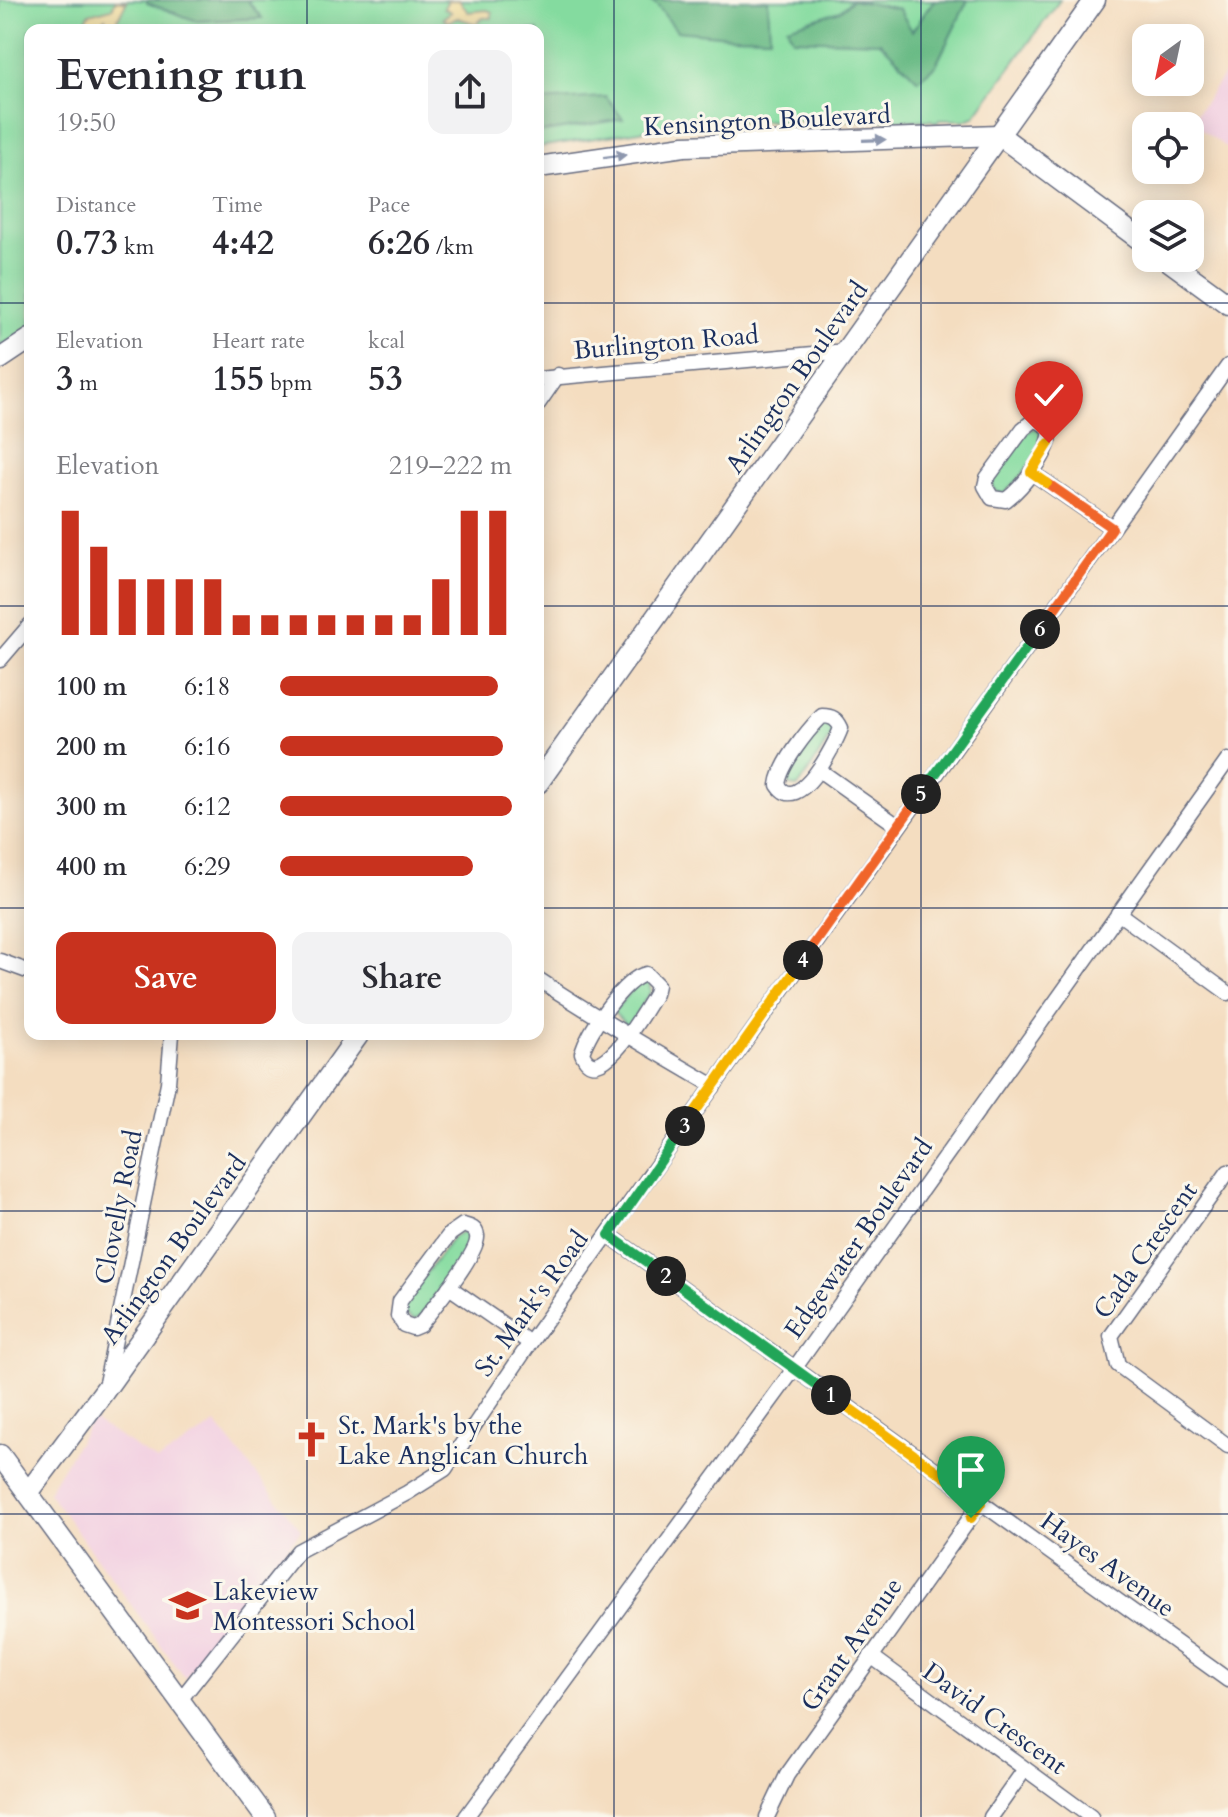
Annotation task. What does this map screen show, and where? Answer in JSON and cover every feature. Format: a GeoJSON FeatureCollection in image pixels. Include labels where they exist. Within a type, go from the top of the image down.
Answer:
{"type":"FeatureCollection","features":[{"type":"Feature","properties":{"kind":"street","name":"Arlington Boulevard"},"geometry":{"type":"LineString","coordinates":[[544,775],[1095,0]]}},
{"type":"Feature","properties":{"kind":"street","name":"Kensington Boulevard"},"geometry":{"type":"LineString","coordinates":[[544,166],[684,146],[999,135]]}},
{"type":"Feature","properties":{"kind":"street"},"geometry":{"type":"LineString","coordinates":[[999,135],[1132,234]]}},
{"type":"Feature","properties":{"kind":"street"},"geometry":{"type":"LineString","coordinates":[[1184,272],[1228,304]]}},
{"type":"Feature","properties":{"kind":"street"},"geometry":{"type":"LineString","coordinates":[[0,359],[24,343]]}},
{"type":"Feature","properties":{"kind":"street","name":"Burlington Road"},"geometry":{"type":"LineString","coordinates":[[544,378],[846,351]]}},
{"type":"Feature","properties":{"kind":"street","name":"St. Mark's Road"},"geometry":{"type":"LineString","coordinates":[[180,1700],[298,1551],[407,1493],[445,1469],[530,1343],[1228,366]]}},
{"type":"Feature","properties":{"kind":"street"},"geometry":{"type":"LineString","coordinates":[[544,395],[558,375]]}},
{"type":"Feature","properties":{"kind":"street"},"geometry":{"type":"LineString","coordinates":[[1039,421],[1050,428],[1051,435],[1031,472],[1006,500],[998,501],[987,493],[987,478],[1027,424],[1039,421]]}},
{"type":"Feature","properties":{"kind":"street"},"geometry":{"type":"LineString","coordinates":[[1031,472],[1112,528]]}},
{"type":"Feature","properties":{"kind":"street"},"geometry":{"type":"LineString","coordinates":[[0,660],[24,632]]}},
{"type":"Feature","properties":{"kind":"street"},"geometry":{"type":"LineString","coordinates":[[822,716],[830,716],[837,720],[841,728],[819,770],[796,794],[782,792],[778,785],[781,773],[813,725],[822,716]]}},
{"type":"Feature","properties":{"kind":"street","name":"Edgewater Boulevard"},"geometry":{"type":"LineString","coordinates":[[466,1817],[794,1369],[1228,760]]}},
{"type":"Feature","properties":{"kind":"street"},"geometry":{"type":"LineString","coordinates":[[819,770],[898,826]]}},
{"type":"Feature","properties":{"kind":"street"},"geometry":{"type":"LineString","coordinates":[[1118,913],[1228,993]]}},
{"type":"Feature","properties":{"kind":"street"},"geometry":{"type":"LineString","coordinates":[[0,961],[24,970]]}},
{"type":"Feature","properties":{"kind":"street"},"geometry":{"type":"LineString","coordinates":[[646,974],[657,985],[655,994],[607,1060],[591,1065],[584,1060],[582,1053],[599,1020],[630,981],[646,974]]}},
{"type":"Feature","properties":{"kind":"street"},"geometry":{"type":"LineString","coordinates":[[544,983],[599,1020],[714,1086]]}},
{"type":"Feature","properties":{"kind":"street","name":"Clovelly Road"},"geometry":{"type":"LineString","coordinates":[[105,1390],[168,1083],[172,1040]]}},
{"type":"Feature","properties":{"kind":"street","name":"Arlington Boulevard"},"geometry":{"type":"LineString","coordinates":[[28,1493],[355,1040]]}},
{"type":"Feature","properties":{"kind":"street","name":"Cada Crescent"},"geometry":{"type":"LineString","coordinates":[[1228,1172],[1111,1336],[1118,1365],[1228,1446]]}},
{"type":"Feature","properties":{"kind":"street"},"geometry":{"type":"LineString","coordinates":[[468,1226],[475,1230],[477,1240],[449,1287],[416,1328],[409,1328],[400,1321],[397,1311],[400,1301],[454,1229],[468,1226]]}},
{"type":"Feature","properties":{"kind":"street","name":"Hayes Avenue"},"geometry":{"type":"LineString","coordinates":[[609,1235],[1228,1680]]}},
{"type":"Feature","properties":{"kind":"street"},"geometry":{"type":"LineString","coordinates":[[449,1287],[530,1343]]}},
{"type":"Feature","properties":{"kind":"street"},"geometry":{"type":"LineString","coordinates":[[0,1455],[265,1817]]}},
{"type":"Feature","properties":{"kind":"street","name":"Grant Avenue"},"geometry":{"type":"LineString","coordinates":[[767,1817],[787,1775],[981,1503]]}},
{"type":"Feature","properties":{"kind":"street","name":"David Crescent"},"geometry":{"type":"LineString","coordinates":[[871,1656],[1091,1817]]}},
{"type":"Feature","properties":{"kind":"street"},"geometry":{"type":"LineString","coordinates":[[991,1817],[1025,1769]]}},
{"type":"Feature","properties":{"kind":"shaded area"},"geometry":{"type":"Polygon","coordinates":[[[1228,69],[1228,149],[1204,131],[1204,112],[1198,112],[1228,69]]]}},
{"type":"Feature","properties":{"kind":"shaded area","name":"Lakeview Montessori School"},"geometry":{"type":"Polygon","coordinates":[[[92,1419],[157,1461],[216,1424],[301,1530],[185,1678],[48,1492],[92,1419]]]}},
{"type":"Feature","properties":{"kind":"green space"},"geometry":{"type":"Polygon","coordinates":[[[0,0],[1060,0],[974,117],[966,120],[939,120],[937,123],[931,120],[704,121],[544,146],[544,24],[24,24],[24,333],[0,346],[0,0]]]}},
{"type":"Feature","properties":{"kind":"green space"},"geometry":{"type":"Polygon","coordinates":[[[147,0],[247,0],[262,18],[197,21],[147,3],[147,0]]]}},
{"type":"Feature","properties":{"kind":"green space"},"geometry":{"type":"Polygon","coordinates":[[[646,0],[768,0],[770,37],[677,31],[656,4],[646,0]]]}},
{"type":"Feature","properties":{"kind":"green space"},"geometry":{"type":"Polygon","coordinates":[[[852,0],[899,9],[912,31],[934,0],[968,0],[936,65],[918,80],[880,42],[793,39],[787,27],[840,11],[852,0]]]}},
{"type":"Feature","properties":{"kind":"green space"},"geometry":{"type":"Polygon","coordinates":[[[606,97],[623,119],[544,132],[544,101],[606,97]]]}},
{"type":"Feature","properties":{"kind":"green space"},"geometry":{"type":"Polygon","coordinates":[[[1035,428],[1043,431],[1046,438],[1024,473],[1001,494],[992,488],[993,477],[1027,432],[1035,428]]]}},
{"type":"Feature","properties":{"kind":"green space"},"geometry":{"type":"Polygon","coordinates":[[[827,722],[834,731],[801,783],[797,787],[790,786],[785,777],[786,770],[819,725],[827,722]]]}},
{"type":"Feature","properties":{"kind":"green space"},"geometry":{"type":"Polygon","coordinates":[[[640,981],[649,983],[651,991],[629,1025],[626,1025],[613,1012],[640,981]]]}},
{"type":"Feature","properties":{"kind":"green space"},"geometry":{"type":"Polygon","coordinates":[[[464,1231],[472,1238],[471,1244],[422,1315],[415,1320],[403,1313],[404,1303],[453,1237],[464,1231]]]}},
{"type":"Feature","properties":{"kind":"sand"},"geometry":{"type":"Polygon","coordinates":[[[116,0],[127,1],[115,24],[101,24],[105,18],[100,24],[85,24],[89,14],[112,8],[116,0]]]}},
{"type":"Feature","properties":{"kind":"sand"},"geometry":{"type":"Polygon","coordinates":[[[448,0],[459,0],[468,12],[492,12],[492,18],[483,18],[476,24],[458,18],[447,22],[443,18],[451,12],[444,8],[448,0]]]}},
{"type":"Feature","properties":{"kind":"place","name":"St. Mark's by the Lake Anglican Church"},"geometry":{"type":"Point","coordinates":[312,1440]}},
{"type":"Feature","properties":{"kind":"place","name":"Lakeview Montessori School"},"geometry":{"type":"Point","coordinates":[187,1606]}},
{"type":"Feature","properties":{"kind":"route"},"geometry":{"type":"LineString","coordinates":[[971,1518],[981,1503],[609,1235],[1112,528],[1031,472],[1049,443]]}}]}
